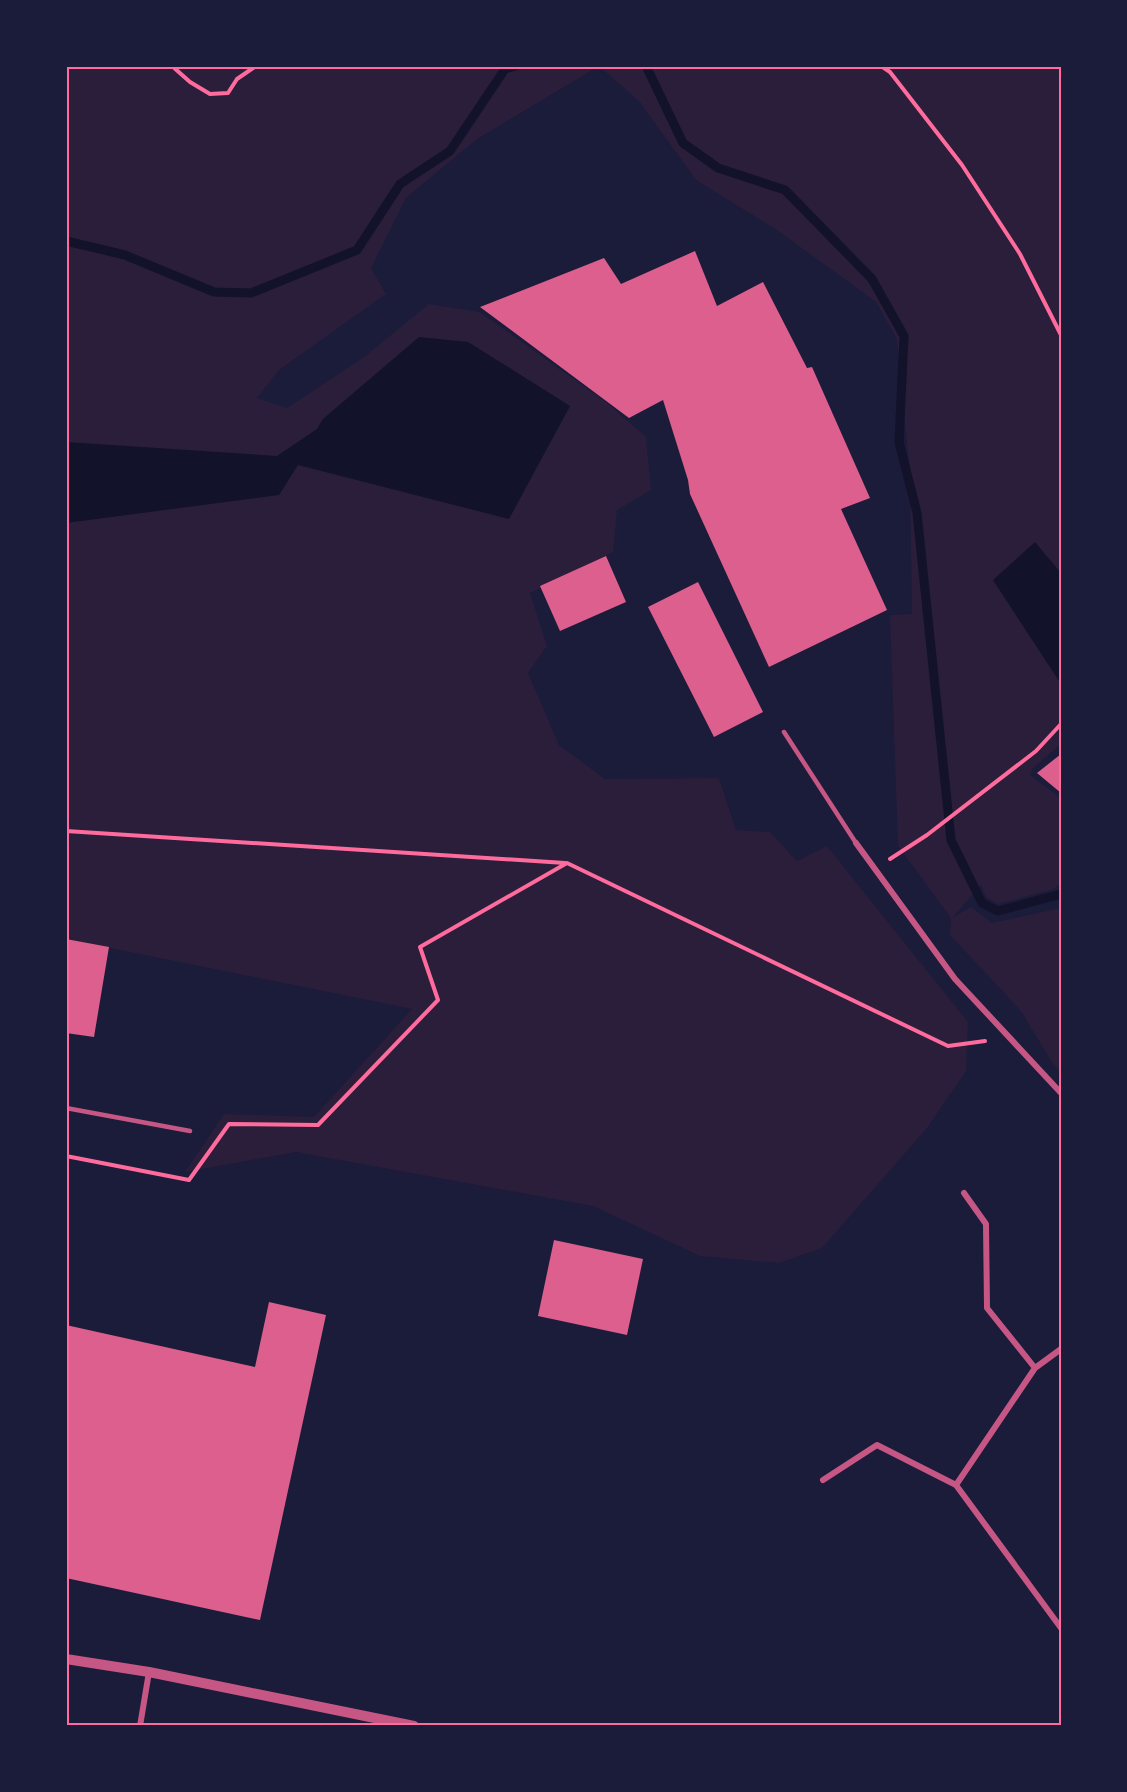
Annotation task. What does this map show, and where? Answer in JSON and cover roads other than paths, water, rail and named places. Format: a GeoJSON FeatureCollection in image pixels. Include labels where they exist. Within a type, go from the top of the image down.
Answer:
{"type":"FeatureCollection","features":[{"type":"Feature","properties":{"kind":"street"},"geometry":{"type":"LineString","coordinates":[[856,843],[955,979],[1061,1093]]}},
{"type":"Feature","properties":{"kind":"street"},"geometry":{"type":"LineString","coordinates":[[964,1193],[986,1224],[987,1308],[1035,1368]]}},
{"type":"Feature","properties":{"kind":"street"},"geometry":{"type":"LineString","coordinates":[[956,1485],[1035,1368],[1061,1349]]}},
{"type":"Feature","properties":{"kind":"street"},"geometry":{"type":"LineString","coordinates":[[823,1480],[877,1445],[956,1485],[1061,1628]]}},
{"type":"Feature","properties":{"kind":"street"},"geometry":{"type":"LineString","coordinates":[[66,1659],[149,1672],[414,1726]]}},
{"type":"Feature","properties":{"kind":"street"},"geometry":{"type":"LineString","coordinates":[[140,1726],[149,1672]]}},
{"type":"Feature","properties":{"kind":"lane"},"geometry":{"type":"LineString","coordinates":[[784,732],[856,843]]}},
{"type":"Feature","properties":{"kind":"lane"},"geometry":{"type":"LineString","coordinates":[[66,1108],[190,1131]]}},
{"type":"Feature","properties":{"kind":"waterway"},"geometry":{"type":"LineString","coordinates":[[66,241],[125,255],[214,292],[251,293],[357,250],[400,184],[450,151],[505,69],[516,66]]}},
{"type":"Feature","properties":{"kind":"waterway"},"geometry":{"type":"LineString","coordinates":[[646,66],[683,143],[718,168],[785,190],[872,279],[904,336],[899,442],[917,513],[951,840],[982,903],[998,911],[1061,894]]}}]}
